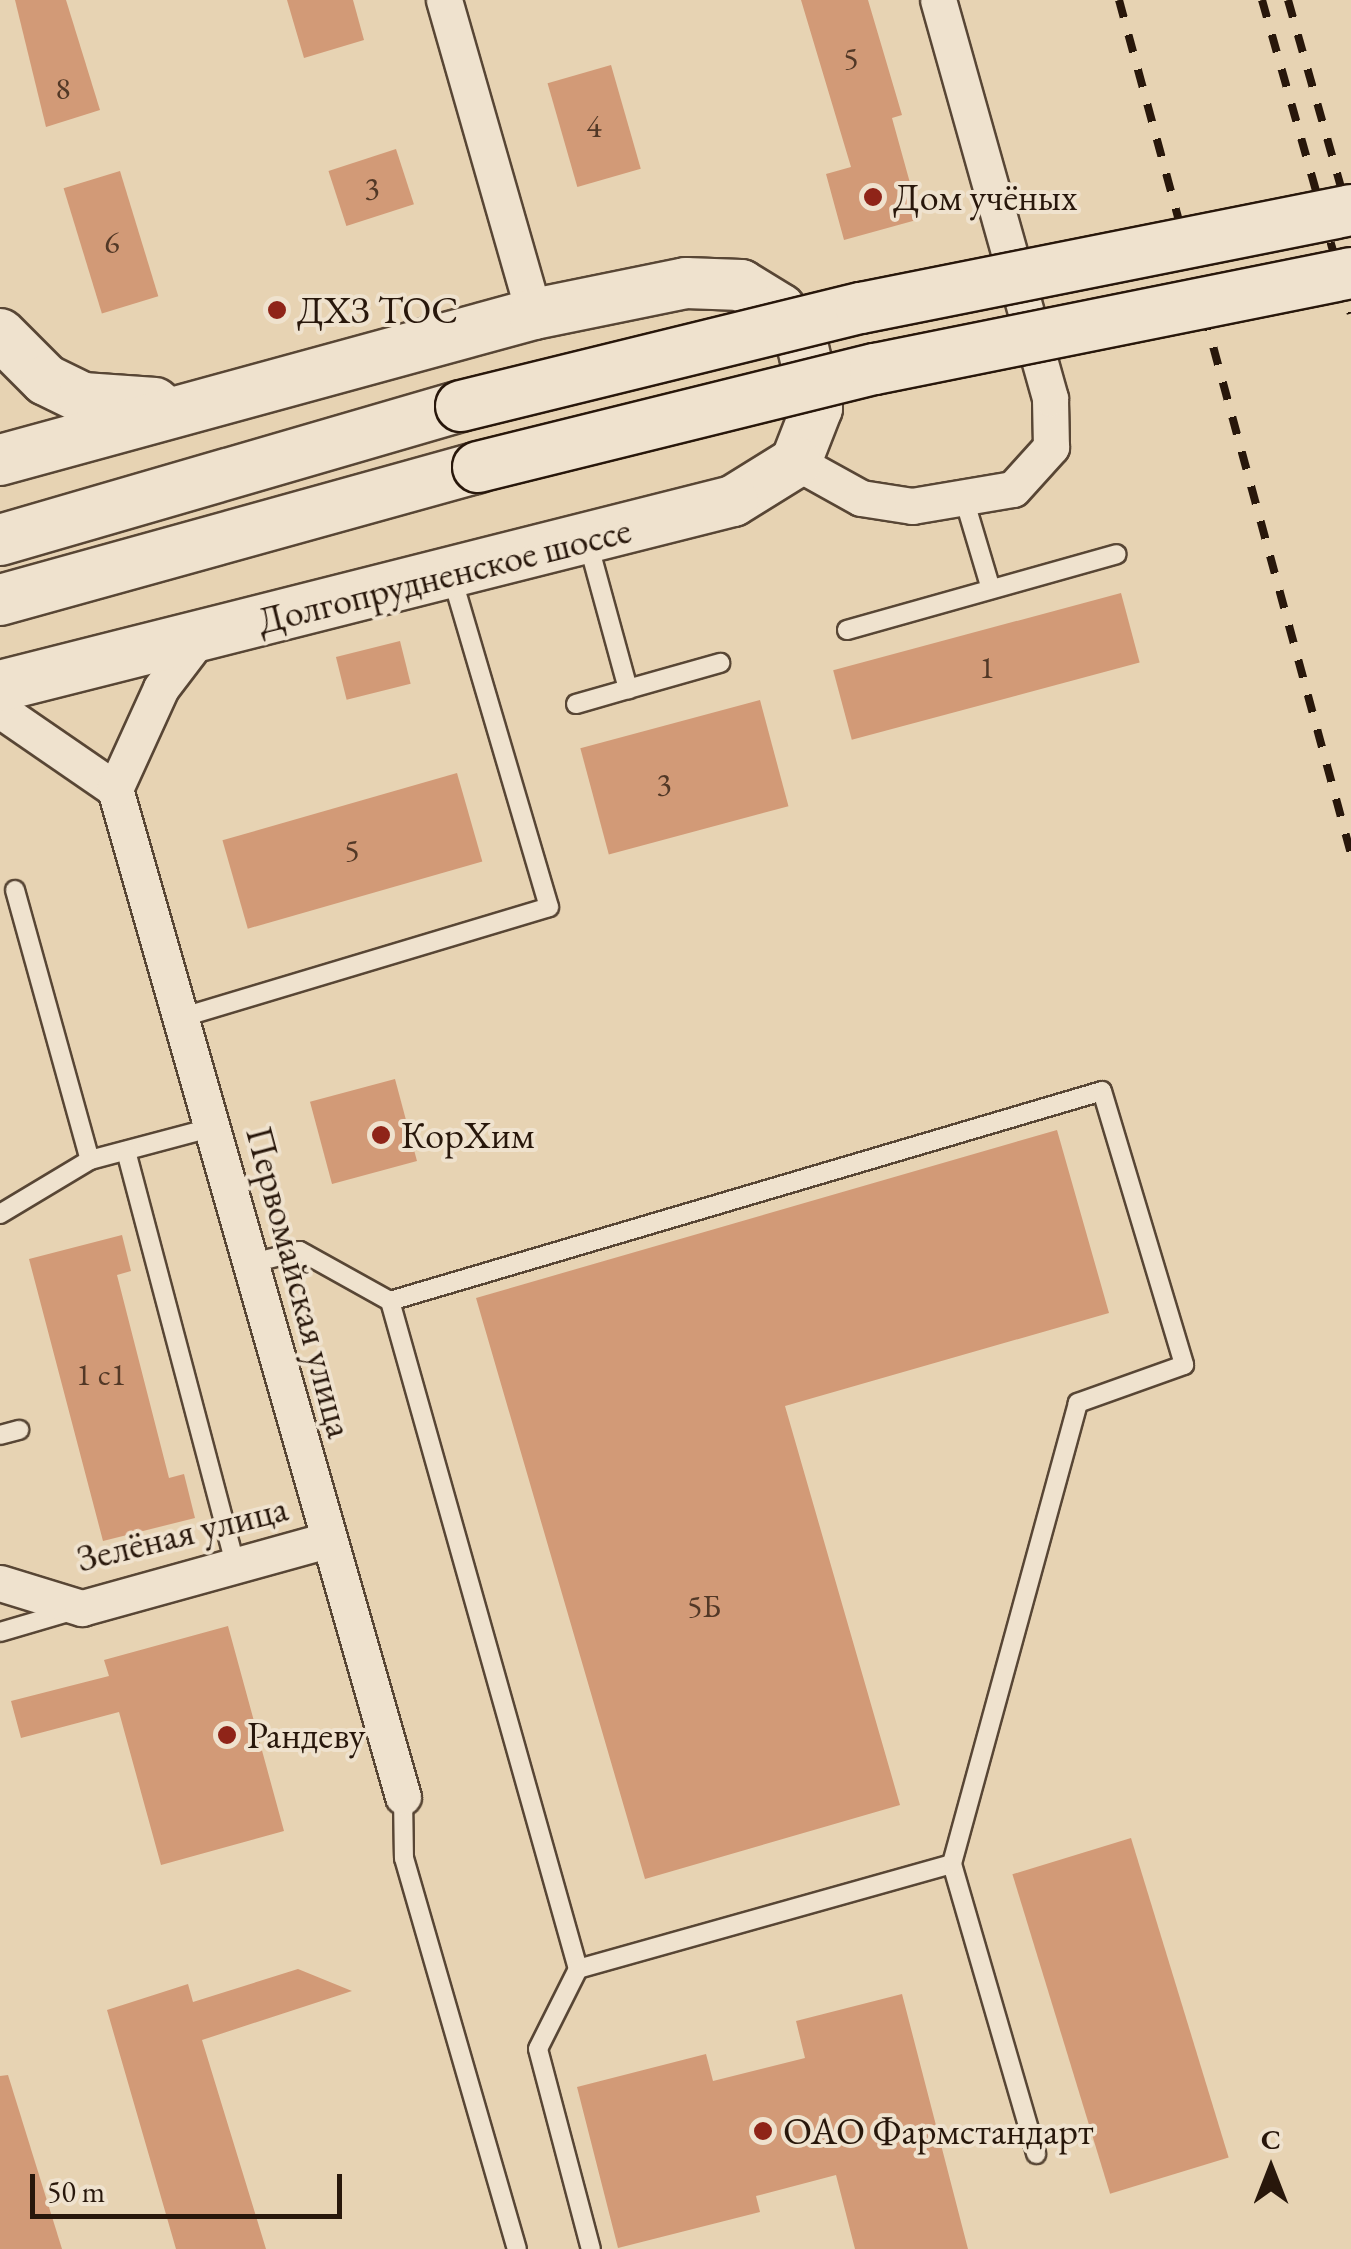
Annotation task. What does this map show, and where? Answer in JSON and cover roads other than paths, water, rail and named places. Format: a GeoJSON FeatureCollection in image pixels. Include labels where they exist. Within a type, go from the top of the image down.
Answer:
{"type":"FeatureCollection","features":[{"type":"Feature","properties":{"kind":"main road"},"geometry":{"type":"LineString","coordinates":[[0,540],[461,406],[862,308],[1351,210]]}},
{"type":"Feature","properties":{"kind":"main road"},"geometry":{"type":"LineString","coordinates":[[0,600],[478,466],[875,369],[1351,273]]}},
{"type":"Feature","properties":{"kind":"main road"},"geometry":{"type":"LineString","coordinates":[[0,460],[534,314],[686,283],[741,285],[780,309],[801,340],[817,408],[796,462]]}},
{"type":"Feature","properties":{"kind":"main road"},"geometry":{"type":"LineString","coordinates":[[0,334],[46,380],[84,398],[210,400]]}},
{"type":"Feature","properties":{"kind":"main road","name":"Долгопрудненское шоссе"},"geometry":{"type":"LineString","coordinates":[[0,686],[733,500],[796,462]]}},
{"type":"Feature","properties":{"kind":"street"},"geometry":{"type":"LineString","coordinates":[[444,0],[534,314]]}},
{"type":"Feature","properties":{"kind":"street"},"geometry":{"type":"LineString","coordinates":[[796,462],[861,498],[965,502],[1013,490],[1039,468],[1051,422],[938,0]]}},
{"type":"Feature","properties":{"kind":"street"},"geometry":{"type":"LineString","coordinates":[[0,710],[115,788],[161,688],[200,637]]}},
{"type":"Feature","properties":{"kind":"street","name":"Первомайская улица"},"geometry":{"type":"LineString","coordinates":[[115,788],[403,1797]]}},
{"type":"Feature","properties":{"kind":"street","name":"Зелёная улица"},"geometry":{"type":"LineString","coordinates":[[0,1583],[82,1608],[328,1540]]}},
{"type":"Feature","properties":{"kind":"lane"},"geometry":{"type":"LineString","coordinates":[[965,502],[991,590]]}},
{"type":"Feature","properties":{"kind":"lane"},"geometry":{"type":"LineString","coordinates":[[587,539],[628,689]]}},
{"type":"Feature","properties":{"kind":"lane"},"geometry":{"type":"LineString","coordinates":[[847,630],[1117,554]]}},
{"type":"Feature","properties":{"kind":"lane"},"geometry":{"type":"LineString","coordinates":[[183,1017],[549,907],[451,574]]}},
{"type":"Feature","properties":{"kind":"lane"},"geometry":{"type":"LineString","coordinates":[[576,704],[720,663]]}},
{"type":"Feature","properties":{"kind":"lane"},"geometry":{"type":"LineString","coordinates":[[15,890],[90,1160]]}},
{"type":"Feature","properties":{"kind":"lane"},"geometry":{"type":"LineString","coordinates":[[390,1301],[1102,1091],[1184,1366],[1078,1403],[952,1864],[1036,2154]]}},
{"type":"Feature","properties":{"kind":"lane"},"geometry":{"type":"LineString","coordinates":[[0,1214],[90,1160],[214,1127]]}},
{"type":"Feature","properties":{"kind":"lane"},"geometry":{"type":"LineString","coordinates":[[126,1151],[236,1566]]}},
{"type":"Feature","properties":{"kind":"lane"},"geometry":{"type":"LineString","coordinates":[[252,1263],[300,1251],[390,1301],[578,1969],[538,2049],[591,2249]]}},
{"type":"Feature","properties":{"kind":"lane"},"geometry":{"type":"LineString","coordinates":[[0,1632],[82,1608]]}},
{"type":"Feature","properties":{"kind":"lane"},"geometry":{"type":"LineString","coordinates":[[403,1797],[404,1858],[517,2249]]}},
{"type":"Feature","properties":{"kind":"lane"},"geometry":{"type":"LineString","coordinates":[[578,1969],[952,1864]]}},
{"type":"Feature","properties":{"kind":"railway"},"geometry":{"type":"LineString","coordinates":[[1119,0],[1351,854]]}},
{"type":"Feature","properties":{"kind":"railway"},"geometry":{"type":"LineString","coordinates":[[1262,0],[1351,314]]}},
{"type":"Feature","properties":{"kind":"railway"},"geometry":{"type":"LineString","coordinates":[[1288,0],[1351,222]]}},
{"type":"Feature","properties":{"kind":"place","name":"Дом учёных"},"geometry":{"type":"Point","coordinates":[873,197]}},
{"type":"Feature","properties":{"kind":"place","name":"ДХЗ ТОС"},"geometry":{"type":"Point","coordinates":[277,310]}},
{"type":"Feature","properties":{"kind":"place","name":"КорХим"},"geometry":{"type":"Point","coordinates":[381,1135]}},
{"type":"Feature","properties":{"kind":"place","name":"Рандеву"},"geometry":{"type":"Point","coordinates":[227,1735]}},
{"type":"Feature","properties":{"kind":"place","name":"ОАО Фармстандарт"},"geometry":{"type":"Point","coordinates":[763,2131]}}]}
